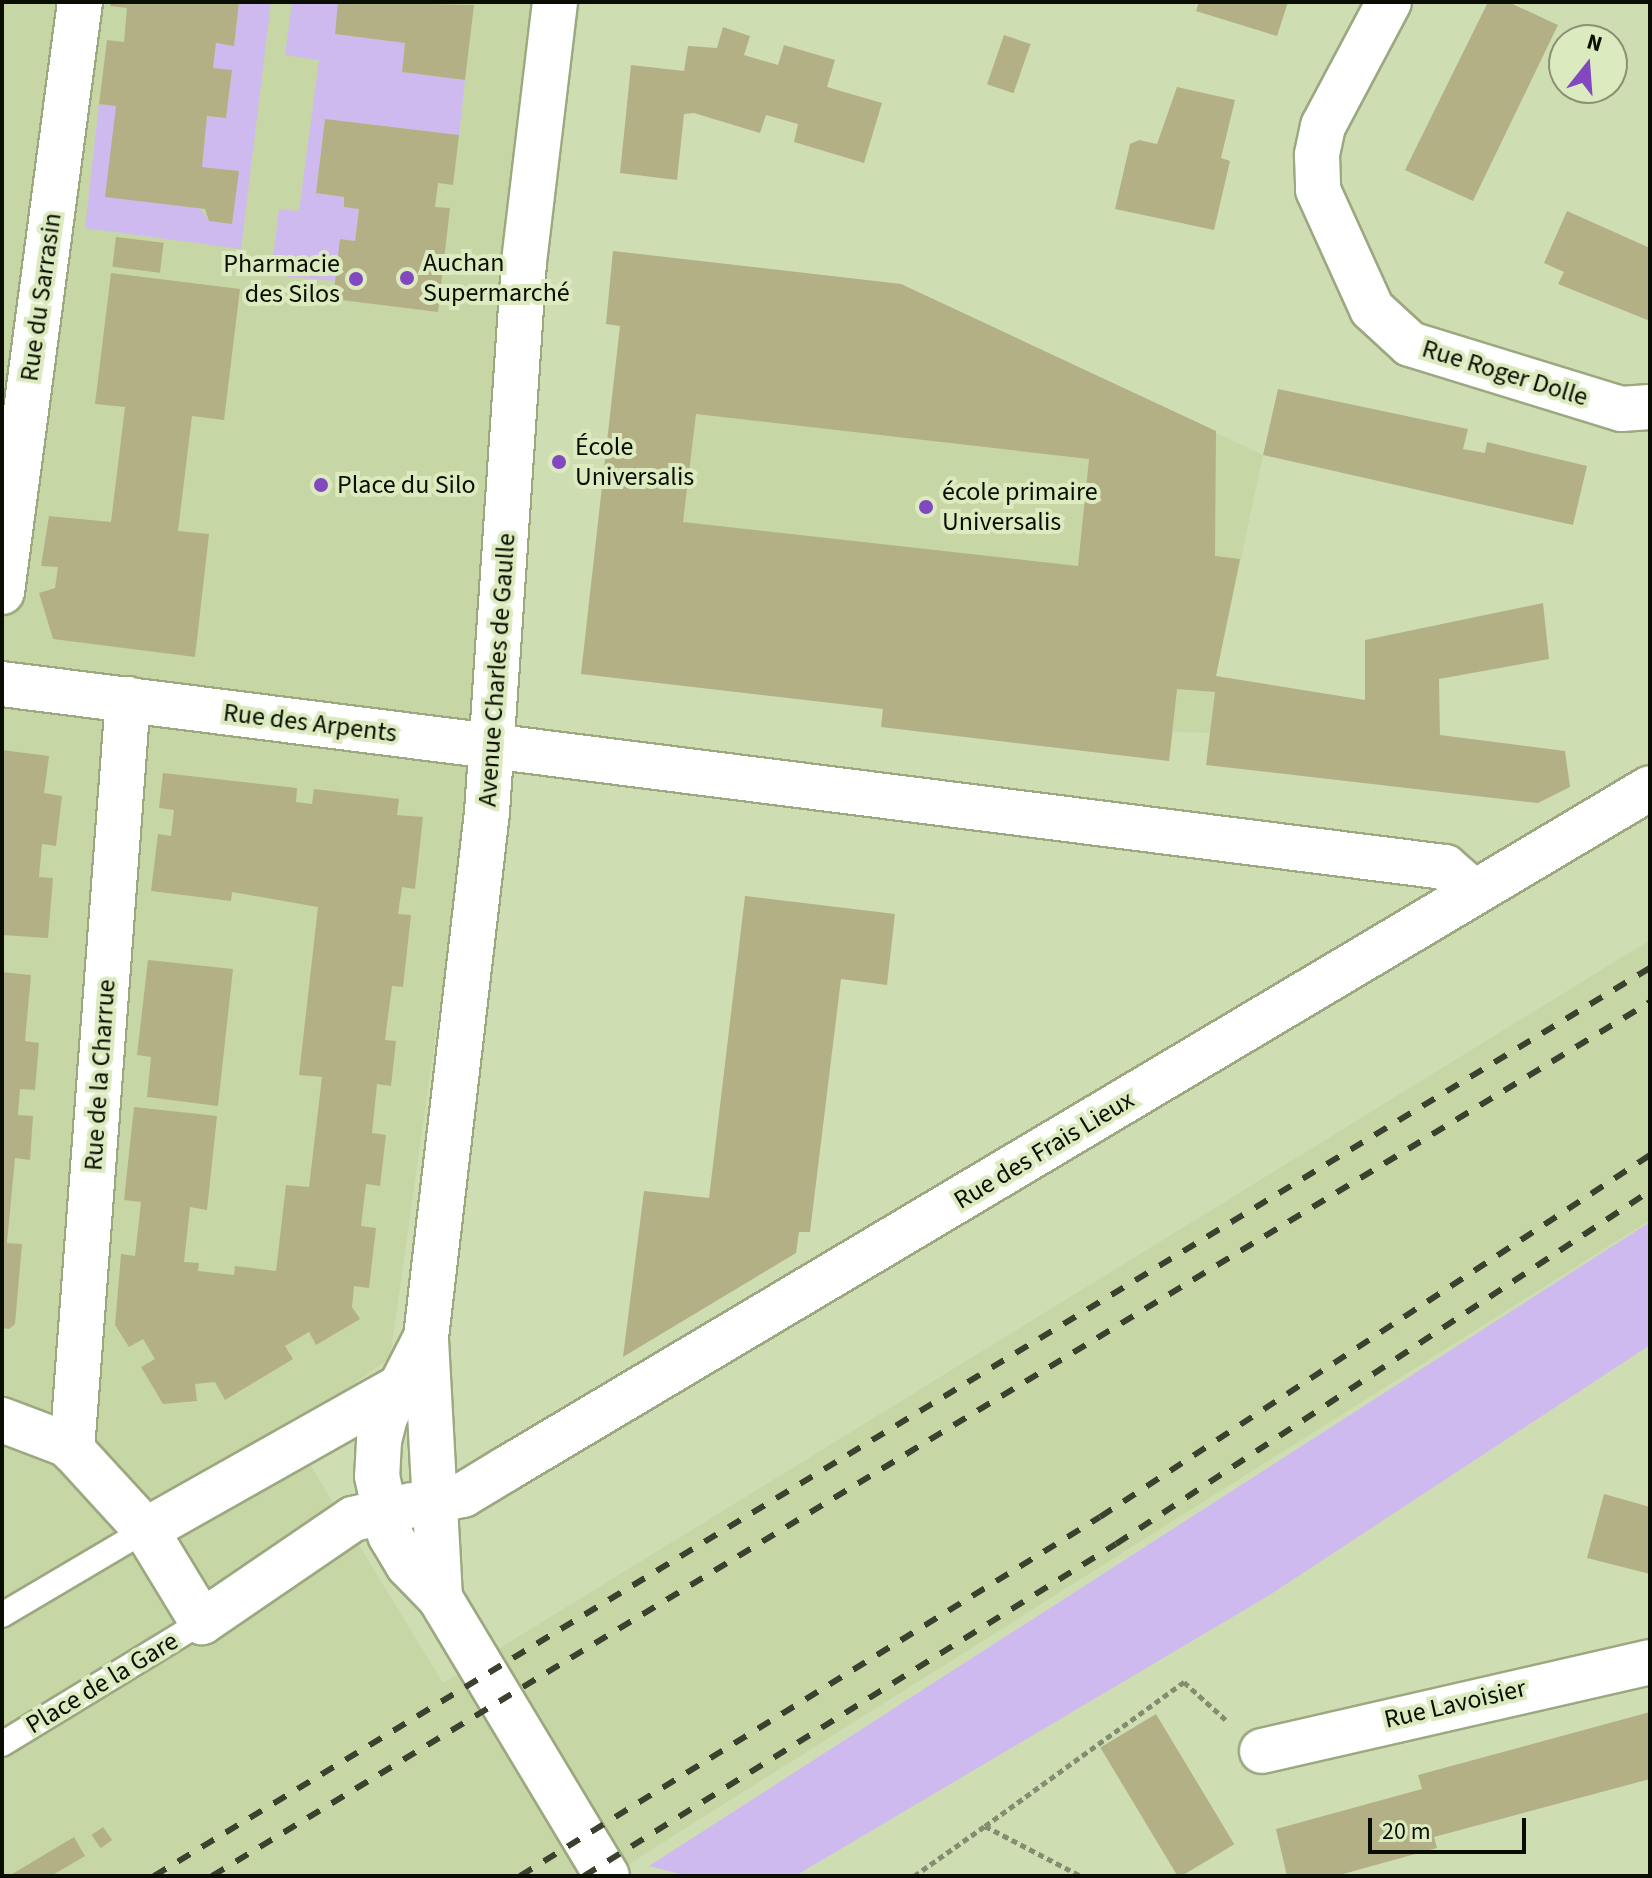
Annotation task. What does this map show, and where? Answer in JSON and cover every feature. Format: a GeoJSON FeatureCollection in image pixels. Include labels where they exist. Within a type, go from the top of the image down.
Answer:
{"type":"FeatureCollection","features":[{"type":"Feature","properties":{"kind":"street","name":"Rue du Sarrasin"},"geometry":{"type":"LineString","coordinates":[[2,592],[80,2]]}},
{"type":"Feature","properties":{"kind":"street","name":"Avenue Charles de Gaulle"},"geometry":{"type":"LineString","coordinates":[[426,1337],[493,746],[524,262],[555,2]]}},
{"type":"Feature","properties":{"kind":"street","name":"Rue Roger Dolle"},"geometry":{"type":"LineString","coordinates":[[1389,2],[1323,126],[1317,155],[1318,190],[1372,309],[1410,344],[1621,409],[1650,407]]}},
{"type":"Feature","properties":{"kind":"street","name":"Rue des Arpents"},"geometry":{"type":"LineString","coordinates":[[2,684],[1445,867],[1473,891]]}},
{"type":"Feature","properties":{"kind":"street","name":"Rue de la Charrue"},"geometry":{"type":"LineString","coordinates":[[72,1450],[128,699]]}},
{"type":"Feature","properties":{"kind":"street","name":"Rue des Frais Lieux"},"geometry":{"type":"LineString","coordinates":[[202,1622],[327,1534],[382,1511],[463,1495],[1650,788]]}},
{"type":"Feature","properties":{"kind":"street"},"geometry":{"type":"LineString","coordinates":[[426,1337],[394,1402],[377,1476],[382,1511],[408,1565],[440,1598],[607,1876]]}},
{"type":"Feature","properties":{"kind":"street"},"geometry":{"type":"LineString","coordinates":[[426,1337],[440,1598]]}},
{"type":"Feature","properties":{"kind":"street"},"geometry":{"type":"LineString","coordinates":[[146,1530],[333,1423],[394,1402]]}},
{"type":"Feature","properties":{"kind":"street"},"geometry":{"type":"LineString","coordinates":[[394,1402],[410,1431],[433,1453]]}},
{"type":"Feature","properties":{"kind":"street"},"geometry":{"type":"LineString","coordinates":[[2,1420],[72,1450],[146,1530],[202,1622]]}},
{"type":"Feature","properties":{"kind":"street","name":"Rue Lavoisier"},"geometry":{"type":"LineString","coordinates":[[1262,1751],[1650,1662]]}},
{"type":"Feature","properties":{"kind":"lane"},"geometry":{"type":"LineString","coordinates":[[2,1615],[146,1530]]}},
{"type":"Feature","properties":{"kind":"lane","name":"Place de la Gare"},"geometry":{"type":"LineString","coordinates":[[2,1744],[202,1622]]}},
{"type":"Feature","properties":{"kind":"path"},"geometry":{"type":"LineString","coordinates":[[914,1876],[1184,1682],[1262,1751]]}},
{"type":"Feature","properties":{"kind":"path"},"geometry":{"type":"LineString","coordinates":[[985,1826],[1081,1876]]}},
{"type":"Feature","properties":{"kind":"shaded area"},"geometry":{"type":"Polygon","coordinates":[[[2,2],[581,2],[390,1358],[289,1430],[443,1683],[1650,940],[1650,1220],[610,1876],[2,1876],[2,2]]]}},
{"type":"Feature","properties":{"kind":"shaded area"},"geometry":{"type":"Polygon","coordinates":[[[239,2],[271,2],[241,249],[85,228],[99,104],[116,106],[210,221],[232,224],[238,171],[202,167],[207,116],[226,118],[232,71],[213,68],[216,43],[234,46],[239,2]]]}},
{"type":"Feature","properties":{"kind":"shaded area"},"geometry":{"type":"Polygon","coordinates":[[[292,2],[338,4],[335,34],[405,43],[402,72],[465,80],[459,135],[325,119],[316,193],[344,197],[344,207],[359,209],[355,241],[341,239],[335,281],[271,275],[279,209],[299,211],[319,60],[285,55],[292,2]]]}},
{"type":"Feature","properties":{"kind":"shaded area","name":"école primaire Universalis"},"geometry":{"type":"Polygon","coordinates":[[[613,251],[901,284],[1263,455],[1216,676],[1210,733],[1173,732],[1169,761],[881,727],[883,708],[581,674],[620,326],[606,324],[613,251]]]}},
{"type":"Feature","properties":{"kind":"shaded area"},"geometry":{"type":"Polygon","coordinates":[[[1650,1222],[1650,1345],[1268,1596],[795,1876],[689,1876],[649,1866],[1650,1222]]]}},
{"type":"Feature","properties":{"kind":"building"},"geometry":{"type":"Polygon","coordinates":[[[111,2],[239,2],[234,46],[216,43],[213,68],[232,70],[226,118],[207,116],[202,167],[239,171],[232,224],[209,221],[205,209],[105,197],[116,106],[99,104],[107,40],[124,42],[127,8],[110,6],[111,2]]]}},
{"type":"Feature","properties":{"kind":"building"},"geometry":{"type":"Polygon","coordinates":[[[338,2],[474,5],[465,80],[402,72],[405,43],[335,34],[338,2]]]}},
{"type":"Feature","properties":{"kind":"building"},"geometry":{"type":"Polygon","coordinates":[[[1199,2],[1288,2],[1277,36],[1196,11],[1199,2]]]}},
{"type":"Feature","properties":{"kind":"building"},"geometry":{"type":"Polygon","coordinates":[[[1488,2],[1508,2],[1556,24],[1548,24],[1548,46],[1473,201],[1405,170],[1488,2]]]}},
{"type":"Feature","properties":{"kind":"building"},"geometry":{"type":"Polygon","coordinates":[[[723,27],[750,36],[744,55],[778,65],[784,45],[835,60],[827,87],[882,103],[864,163],[794,142],[798,124],[766,115],[760,133],[694,113],[684,114],[677,180],[620,173],[631,65],[684,71],[688,46],[717,48],[723,27]]]}},
{"type":"Feature","properties":{"kind":"building"},"geometry":{"type":"Polygon","coordinates":[[[1004,35],[1030,44],[1014,93],[987,84],[1004,35]]]}},
{"type":"Feature","properties":{"kind":"building"},"geometry":{"type":"Polygon","coordinates":[[[1177,87],[1235,100],[1221,158],[1230,161],[1214,230],[1115,209],[1130,144],[1139,140],[1157,144],[1177,87]]]}},
{"type":"Feature","properties":{"kind":"building"},"geometry":{"type":"Polygon","coordinates":[[[325,119],[459,135],[453,185],[438,183],[435,207],[450,208],[438,312],[333,299],[340,239],[355,241],[359,209],[344,207],[344,197],[316,193],[325,119]]]}},
{"type":"Feature","properties":{"kind":"building"},"geometry":{"type":"Polygon","coordinates":[[[1567,211],[1650,248],[1650,321],[1558,284],[1564,272],[1544,263],[1567,211]]]}},
{"type":"Feature","properties":{"kind":"building"},"geometry":{"type":"Polygon","coordinates":[[[116,237],[164,243],[160,273],[112,267],[116,237]]]}},
{"type":"Feature","properties":{"kind":"building","name":"école primaire Universalis"},"geometry":{"type":"Polygon","coordinates":[[[613,251],[901,284],[1216,431],[1215,556],[1240,559],[1216,676],[1365,700],[1365,640],[1543,603],[1549,659],[1439,679],[1440,735],[1565,751],[1570,787],[1538,803],[1206,765],[1215,692],[1177,689],[1169,761],[881,727],[883,709],[581,674],[620,326],[606,324],[613,251]],[[696,414],[683,522],[1078,566],[1089,459],[696,414]]]}},
{"type":"Feature","properties":{"kind":"building"},"geometry":{"type":"Polygon","coordinates":[[[111,273],[240,289],[224,420],[192,416],[178,531],[209,534],[195,657],[53,639],[39,593],[55,588],[58,567],[41,566],[49,516],[111,522],[125,407],[95,404],[111,273]]]}},
{"type":"Feature","properties":{"kind":"building"},"geometry":{"type":"Polygon","coordinates":[[[1278,389],[1468,429],[1463,449],[1485,453],[1487,442],[1587,466],[1573,525],[1263,455],[1278,389]]]}},
{"type":"Feature","properties":{"kind":"building"},"geometry":{"type":"Polygon","coordinates":[[[2,750],[49,756],[44,793],[62,796],[56,846],[42,844],[39,877],[53,878],[48,938],[2,935],[2,750]]]}},
{"type":"Feature","properties":{"kind":"building"},"geometry":{"type":"Polygon","coordinates":[[[163,773],[297,788],[296,802],[312,804],[314,789],[399,799],[397,815],[423,817],[415,889],[402,887],[398,914],[411,915],[403,987],[392,986],[385,1040],[396,1041],[391,1086],[377,1084],[372,1133],[386,1135],[380,1186],[366,1184],[361,1226],[376,1228],[369,1288],[354,1286],[352,1307],[360,1319],[316,1345],[309,1332],[285,1346],[293,1359],[225,1400],[215,1382],[195,1384],[197,1401],[163,1404],[141,1367],[155,1359],[143,1339],[129,1347],[115,1325],[121,1254],[135,1256],[141,1202],[124,1200],[134,1107],[217,1116],[207,1210],[190,1207],[184,1262],[199,1263],[198,1271],[234,1275],[235,1266],[276,1271],[286,1185],[309,1187],[322,1077],[299,1075],[318,907],[232,892],[231,901],[151,891],[158,834],[171,836],[174,810],[159,808],[163,773]]]}},
{"type":"Feature","properties":{"kind":"building"},"geometry":{"type":"Polygon","coordinates":[[[745,896],[895,914],[887,985],[841,979],[810,1232],[799,1232],[796,1253],[623,1357],[644,1191],[709,1198],[745,896]]]}},
{"type":"Feature","properties":{"kind":"building"},"geometry":{"type":"Polygon","coordinates":[[[148,960],[233,969],[218,1106],[147,1097],[151,1057],[137,1055],[148,960]]]}},
{"type":"Feature","properties":{"kind":"building"},"geometry":{"type":"Polygon","coordinates":[[[2,972],[31,975],[25,1041],[39,1043],[35,1090],[20,1089],[18,1115],[33,1116],[30,1160],[15,1158],[7,1243],[22,1244],[15,1324],[9,1329],[2,1328],[2,972]]]}},
{"type":"Feature","properties":{"kind":"building"},"geometry":{"type":"Polygon","coordinates":[[[1604,1494],[1650,1507],[1650,1574],[1587,1558],[1604,1494]]]}},
{"type":"Feature","properties":{"kind":"building"},"geometry":{"type":"Polygon","coordinates":[[[1650,1712],[1650,1779],[1434,1837],[1437,1848],[1336,1876],[1287,1876],[1276,1829],[1422,1789],[1418,1775],[1650,1712]]]}},
{"type":"Feature","properties":{"kind":"building"},"geometry":{"type":"Polygon","coordinates":[[[1156,1714],[1234,1844],[1178,1876],[1100,1747],[1156,1714]]]}},
{"type":"Feature","properties":{"kind":"building"},"geometry":{"type":"Polygon","coordinates":[[[103,1827],[112,1840],[101,1848],[92,1835],[103,1827]]]}},
{"type":"Feature","properties":{"kind":"building"},"geometry":{"type":"Polygon","coordinates":[[[74,1837],[85,1856],[51,1876],[9,1876],[74,1837]]]}},
{"type":"Feature","properties":{"kind":"railway"},"geometry":{"type":"LineString","coordinates":[[154,1876],[1650,968]]}},
{"type":"Feature","properties":{"kind":"railway"},"geometry":{"type":"LineString","coordinates":[[212,1876],[1650,1002]]}},
{"type":"Feature","properties":{"kind":"railway"},"geometry":{"type":"LineString","coordinates":[[520,1876],[1100,1517],[1650,1155]]}},
{"type":"Feature","properties":{"kind":"railway"},"geometry":{"type":"LineString","coordinates":[[584,1876],[1116,1544],[1650,1191]]}},
{"type":"Feature","properties":{"kind":"place","name":"Auchan Supermarché"},"geometry":{"type":"Point","coordinates":[407,278]}},
{"type":"Feature","properties":{"kind":"place","name":"Pharmacie des Silos"},"geometry":{"type":"Point","coordinates":[356,279]}},
{"type":"Feature","properties":{"kind":"place","name":"École Universalis"},"geometry":{"type":"Point","coordinates":[559,462]}},
{"type":"Feature","properties":{"kind":"place","name":"Place du Silo"},"geometry":{"type":"Point","coordinates":[321,485]}},
{"type":"Feature","properties":{"kind":"place","name":"école primaire Universalis"},"geometry":{"type":"Point","coordinates":[926,507]}}]}
